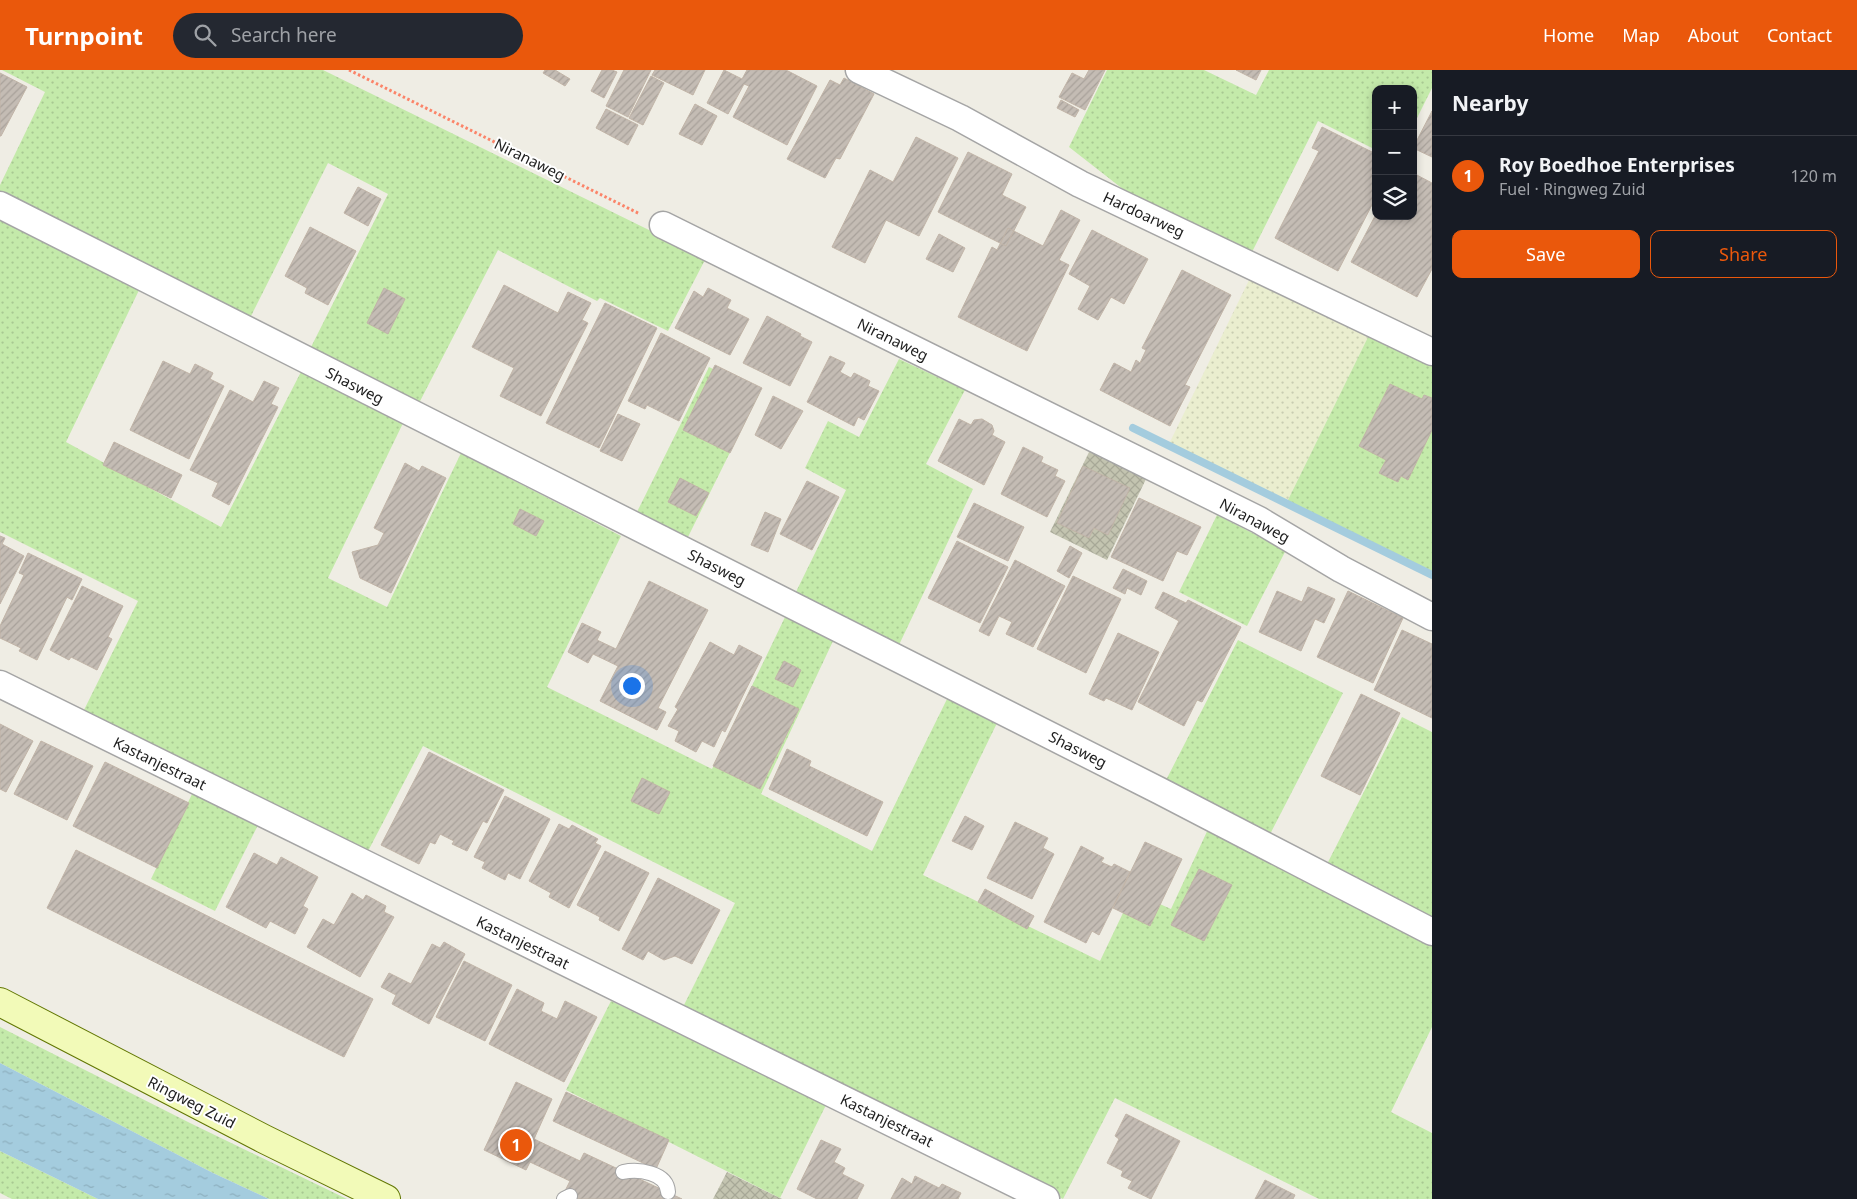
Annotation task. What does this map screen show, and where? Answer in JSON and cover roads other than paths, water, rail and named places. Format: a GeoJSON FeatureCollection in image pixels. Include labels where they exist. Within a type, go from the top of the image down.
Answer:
{"type":"FeatureCollection","features":[{"type":"Feature","properties":{"kind":"street","name":"Hardoarweg"},"geometry":{"type":"LineString","coordinates":[[859,70],[960,118],[1080,184],[1432,352]]}},
{"type":"Feature","properties":{"kind":"street","name":"Shasweg"},"geometry":{"type":"LineString","coordinates":[[0,205],[1160,790],[1432,932]]}},
{"type":"Feature","properties":{"kind":"street","name":"Niranaweg"},"geometry":{"type":"LineString","coordinates":[[662,225],[1259,520],[1341,569],[1432,617]]}},
{"type":"Feature","properties":{"kind":"street","name":"Kastanjestraat"},"geometry":{"type":"LineString","coordinates":[[0,684],[1046,1199]]}},
{"type":"Feature","properties":{"kind":"street","name":"Ringweg Zuid"},"geometry":{"type":"LineString","coordinates":[[0,1002],[255,1135],[386,1199]]}},
{"type":"Feature","properties":{"kind":"lane"},"geometry":{"type":"LineString","coordinates":[[623,1172],[636,1170],[655,1175],[665,1183],[668,1192]]}},
{"type":"Feature","properties":{"kind":"water"},"geometry":{"type":"Polygon","coordinates":[[[0,1063],[213,1173],[269,1199],[98,1199],[0,1151],[0,1063]]]}},
{"type":"Feature","properties":{"kind":"waterway"},"geometry":{"type":"LineString","coordinates":[[1133,428],[1432,575]]}},
{"type":"Feature","properties":{"kind":"place","name":"Roy Boedhoe Enterprises"},"geometry":{"type":"Point","coordinates":[516,1145]}}]}
